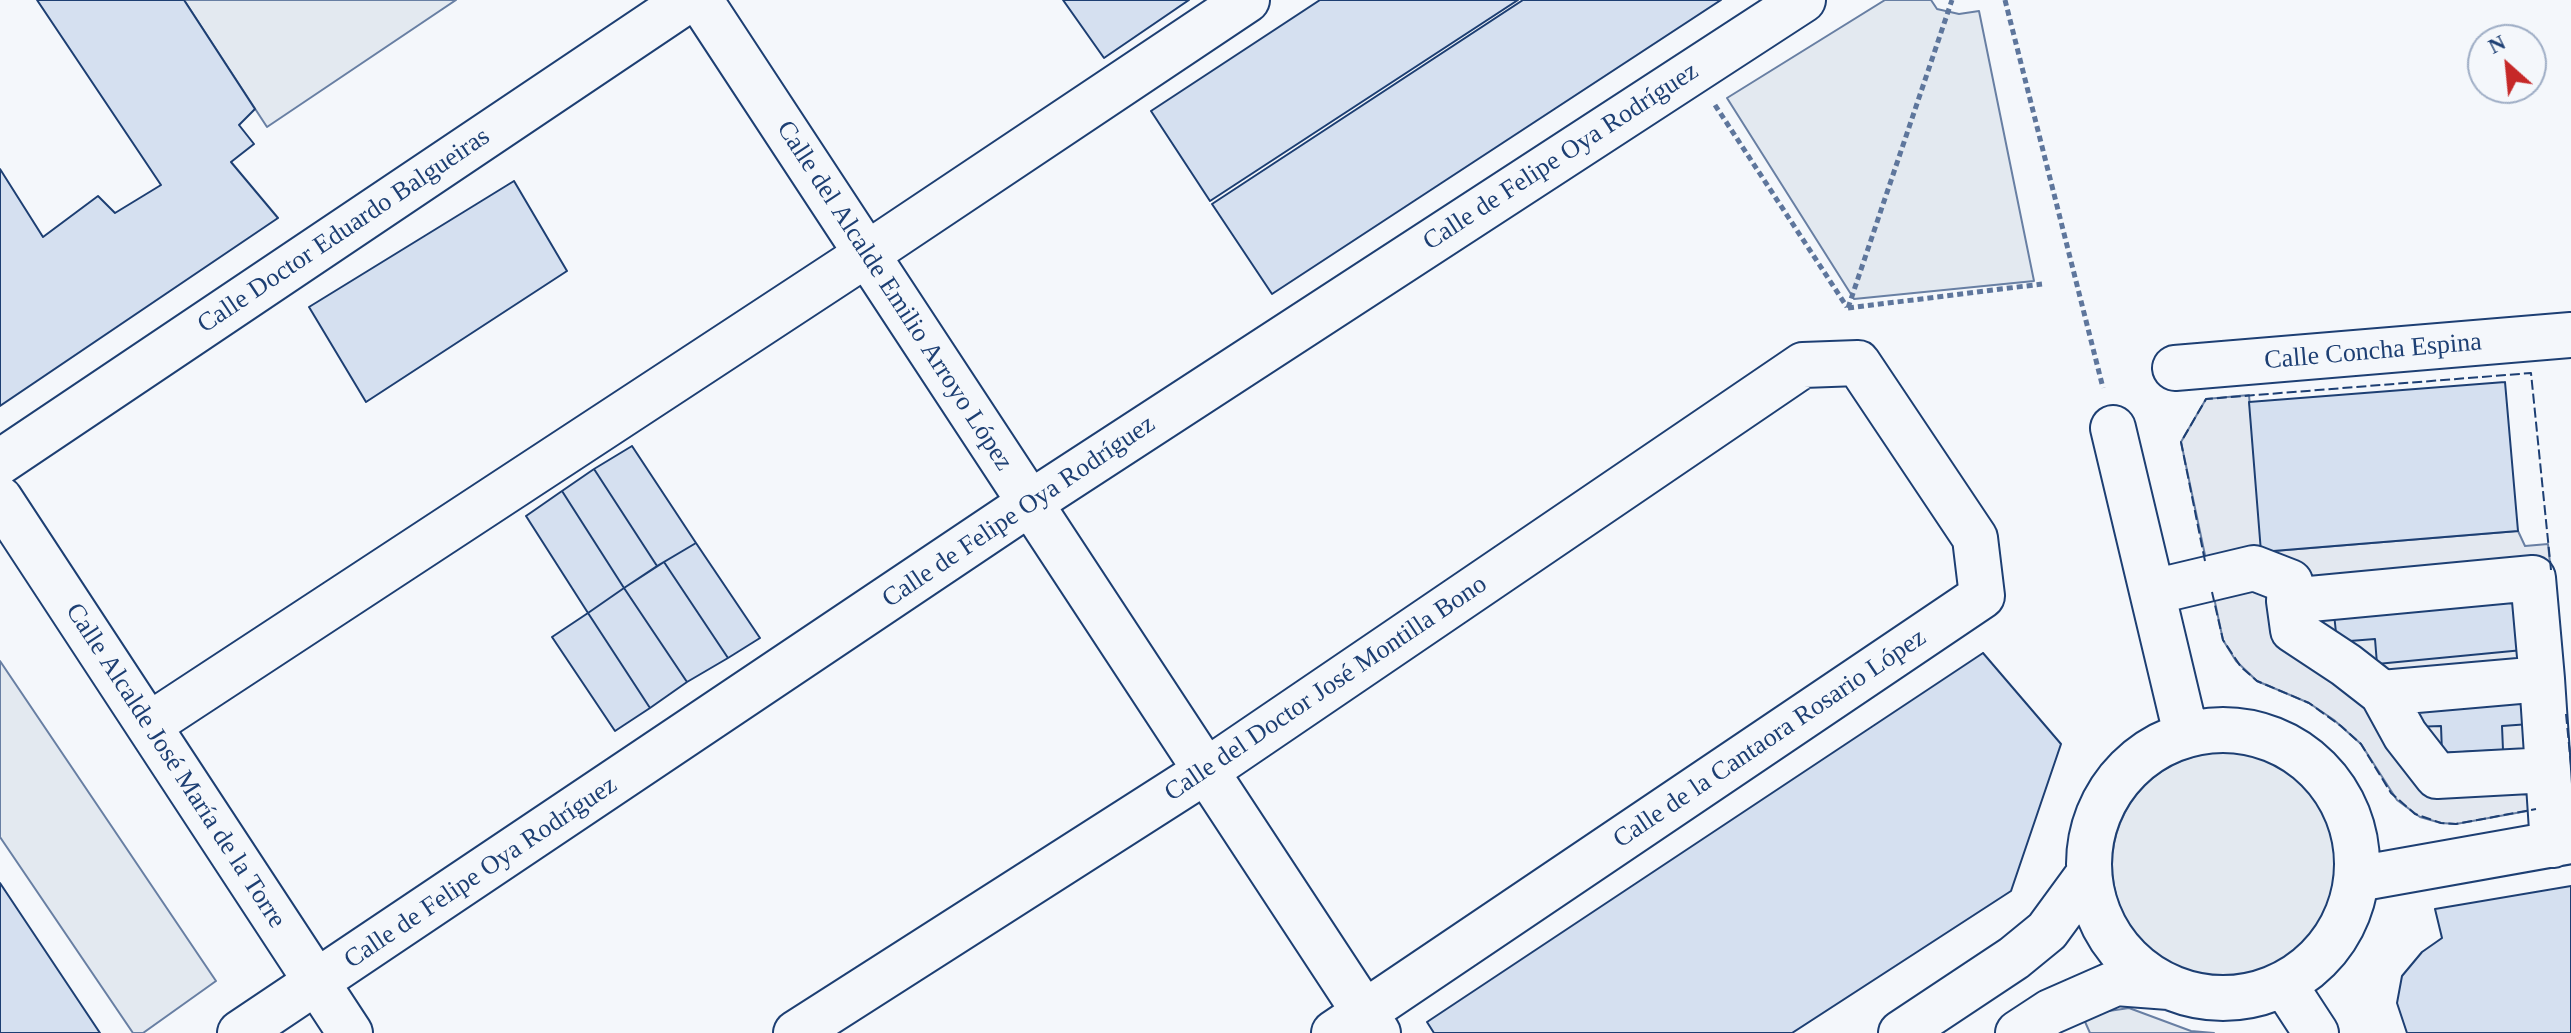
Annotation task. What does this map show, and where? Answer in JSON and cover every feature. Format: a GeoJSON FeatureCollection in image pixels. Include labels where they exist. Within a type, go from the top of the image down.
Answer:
{"type":"FeatureCollection","features":[{"type":"Feature","properties":{"kind":"street","name":"Calle Doctor Eduardo Balgueiras"},"geometry":{"type":"LineString","coordinates":[[0,462],[688,0]]}},
{"type":"Feature","properties":{"kind":"street","name":"Calle del Alcalde Emilio Arroyo López"},"geometry":{"type":"LineString","coordinates":[[700,0],[1206,771],[1359,1026]]}},
{"type":"Feature","properties":{"kind":"street"},"geometry":{"type":"LineString","coordinates":[[149,725],[867,254],[1247,0]]}},
{"type":"Feature","properties":{"kind":"street","name":"Calle de Felipe Oya Rodríguez"},"geometry":{"type":"LineString","coordinates":[[240,1033],[1030,503],[1803,0]]}},
{"type":"Feature","properties":{"kind":"street","name":"Calle Concha Espina"},"geometry":{"type":"LineString","coordinates":[[2175,368],[2571,335]]}},
{"type":"Feature","properties":{"kind":"street","name":"Calle del Doctor José Montilla Bono"},"geometry":{"type":"LineString","coordinates":[[796,1033],[1206,771],[1803,365],[1858,363]]}},
{"type":"Feature","properties":{"kind":"street","name":"Calle de la Cantaora Rosario López"},"geometry":{"type":"LineString","coordinates":[[1359,1026],[1982,596],[1975,538],[1858,363]]}},
{"type":"Feature","properties":{"kind":"street"},"geometry":{"type":"LineString","coordinates":[[2113,428],[2186,734]]}},
{"type":"Feature","properties":{"kind":"street","name":"Calle Alcalde José María de la Torre"},"geometry":{"type":"LineString","coordinates":[[0,499],[350,1033]]}},
{"type":"Feature","properties":{"kind":"street"},"geometry":{"type":"LineString","coordinates":[[2153,592],[2254,568],[2290,582],[2293,630],[2382,693],[2405,735],[2437,776],[2548,770]]}},
{"type":"Feature","properties":{"kind":"street"},"geometry":{"type":"LineString","coordinates":[[2289,601],[2533,578],[2548,770],[2562,843],[2357,879]]}},
{"type":"Feature","properties":{"kind":"street"},"geometry":{"type":"LineString","coordinates":[[2382,693],[2542,679]]}},
{"type":"Feature","properties":{"kind":"street"},"geometry":{"type":"LineString","coordinates":[[2210,730],[2258,734],[2301,753],[2334,787],[2354,831],[2358,854],[2357,879],[2349,910],[2334,940],[2311,965],[2284,984],[2256,995],[2226,998],[2197,996],[2169,987],[2143,973],[2122,954],[2105,930],[2094,903],[2088,875],[2089,844],[2097,815],[2112,787],[2133,764],[2158,746],[2186,734],[2210,730]]}},
{"type":"Feature","properties":{"kind":"street"},"geometry":{"type":"LineString","coordinates":[[1901,1033],[2014,958],[2047,931],[2088,875]]}},
{"type":"Feature","properties":{"kind":"street"},"geometry":{"type":"LineString","coordinates":[[2018,1033],[2050,1012],[2116,983],[2169,987]]}},
{"type":"Feature","properties":{"kind":"street"},"geometry":{"type":"LineString","coordinates":[[2284,984],[2316,1033]]}},
{"type":"Feature","properties":{"kind":"path"},"geometry":{"type":"LineString","coordinates":[[1848,308],[1952,0]]}},
{"type":"Feature","properties":{"kind":"path"},"geometry":{"type":"LineString","coordinates":[[2005,0],[2113,428]]}},
{"type":"Feature","properties":{"kind":"path"},"geometry":{"type":"LineString","coordinates":[[1714,103],[1848,308]]}},
{"type":"Feature","properties":{"kind":"path"},"geometry":{"type":"LineString","coordinates":[[1848,308],[2042,284]]}},
{"type":"Feature","properties":{"kind":"shaded area"},"geometry":{"type":"Polygon","coordinates":[[[184,0],[456,0],[267,127],[184,0]]]}},
{"type":"Feature","properties":{"kind":"shaded area"},"geometry":{"type":"Polygon","coordinates":[[[1885,0],[1931,0],[1937,9],[1959,14],[1979,11],[2034,281],[1854,299],[1727,98],[1885,0]]]}},
{"type":"Feature","properties":{"kind":"shaded area"},"geometry":{"type":"Polygon","coordinates":[[[2249,395],[2262,552],[2518,531],[2525,546],[2548,544],[2571,765],[2571,803],[2456,824],[2420,817],[2397,800],[2361,744],[2334,720],[2309,703],[2257,681],[2236,661],[2223,640],[2181,442],[2206,399],[2249,395]]]}},
{"type":"Feature","properties":{"kind":"shaded area"},"geometry":{"type":"Polygon","coordinates":[[[0,661],[216,981],[143,1033],[133,1033],[0,837],[0,661]]]}},
{"type":"Feature","properties":{"kind":"shaded area"},"geometry":{"type":"Polygon","coordinates":[[[2225,752],[2247,754],[2268,761],[2288,771],[2305,785],[2319,802],[2329,822],[2336,843],[2336,887],[2329,908],[2319,928],[2305,945],[2288,959],[2268,969],[2247,976],[2225,978],[2203,976],[2182,969],[2162,959],[2145,945],[2131,928],[2121,908],[2114,887],[2112,865],[2114,843],[2121,822],[2131,802],[2145,785],[2162,771],[2182,761],[2203,754],[2225,752]]]}},
{"type":"Feature","properties":{"kind":"shaded area"},"geometry":{"type":"Polygon","coordinates":[[[2129,1008],[2191,1031],[2214,1033],[2090,1033],[2082,1015],[2129,1008]]]}},
{"type":"Feature","properties":{"kind":"building"},"geometry":{"type":"Polygon","coordinates":[[[37,0],[184,0],[255,109],[239,125],[254,144],[231,162],[278,218],[0,406],[0,169],[43,237],[98,196],[115,213],[161,185],[37,0]]]}},
{"type":"Feature","properties":{"kind":"building"},"geometry":{"type":"Polygon","coordinates":[[[1063,0],[1189,0],[1104,58],[1063,0]]]}},
{"type":"Feature","properties":{"kind":"building"},"geometry":{"type":"Polygon","coordinates":[[[1320,0],[1518,0],[1210,201],[1151,111],[1320,0]]]}},
{"type":"Feature","properties":{"kind":"building"},"geometry":{"type":"Polygon","coordinates":[[[1523,0],[1721,0],[1272,294],[1212,204],[1523,0]]]}},
{"type":"Feature","properties":{"kind":"building"},"geometry":{"type":"Polygon","coordinates":[[[514,181],[567,271],[366,402],[309,307],[514,181]]]}},
{"type":"Feature","properties":{"kind":"building"},"geometry":{"type":"Polygon","coordinates":[[[2505,382],[2518,531],[2261,552],[2249,402],[2505,382]]]}},
{"type":"Feature","properties":{"kind":"building"},"geometry":{"type":"Polygon","coordinates":[[[632,446],[696,543],[657,566],[594,469],[632,446]]]}},
{"type":"Feature","properties":{"kind":"building"},"geometry":{"type":"Polygon","coordinates":[[[594,469],[657,566],[624,588],[562,491],[594,469]]]}},
{"type":"Feature","properties":{"kind":"building"},"geometry":{"type":"Polygon","coordinates":[[[562,491],[624,588],[588,613],[526,516],[562,491]]]}},
{"type":"Feature","properties":{"kind":"building"},"geometry":{"type":"Polygon","coordinates":[[[696,543],[760,638],[728,658],[664,562],[696,543]]]}},
{"type":"Feature","properties":{"kind":"building"},"geometry":{"type":"Polygon","coordinates":[[[664,562],[728,658],[687,682],[624,588],[664,562]]]}},
{"type":"Feature","properties":{"kind":"building"},"geometry":{"type":"Polygon","coordinates":[[[624,588],[687,682],[650,708],[588,613],[624,588]]]}},
{"type":"Feature","properties":{"kind":"building"},"geometry":{"type":"Polygon","coordinates":[[[2518,597],[2523,650],[2377,664],[2375,639],[2337,642],[2334,614],[2518,597]]]}},
{"type":"Feature","properties":{"kind":"building"},"geometry":{"type":"Polygon","coordinates":[[[588,613],[650,708],[615,731],[552,637],[588,613]]]}},
{"type":"Feature","properties":{"kind":"building"},"geometry":{"type":"Polygon","coordinates":[[[1983,653],[2061,744],[2011,891],[1792,1033],[1434,1033],[1427,1022],[1983,653]]]}},
{"type":"Feature","properties":{"kind":"building"},"geometry":{"type":"Polygon","coordinates":[[[2529,694],[2530,724],[2502,726],[2503,750],[2442,753],[2441,726],[2412,727],[2411,699],[2529,694]]]}},
{"type":"Feature","properties":{"kind":"building"},"geometry":{"type":"Polygon","coordinates":[[[0,883],[100,1033],[0,1033],[0,883]]]}},
{"type":"Feature","properties":{"kind":"building"},"geometry":{"type":"Polygon","coordinates":[[[2571,886],[2571,1033],[2407,1033],[2397,1003],[2402,976],[2422,952],[2442,938],[2435,909],[2571,886]]]}},
{"type":"Feature","properties":{"kind":"fence"},"geometry":{"type":"LineString","coordinates":[[2205,561],[2181,442],[2206,399],[2531,373],[2551,570]]}},
{"type":"Feature","properties":{"kind":"fence"},"geometry":{"type":"LineString","coordinates":[[2212,592],[2223,640],[2241,667],[2257,681],[2309,703],[2341,726],[2361,744],[2391,793],[2415,814],[2441,823],[2456,824],[2536,809]]}},
{"type":"Feature","properties":{"kind":"fence"},"geometry":{"type":"LineString","coordinates":[[2566,714],[2571,765]]}}]}
